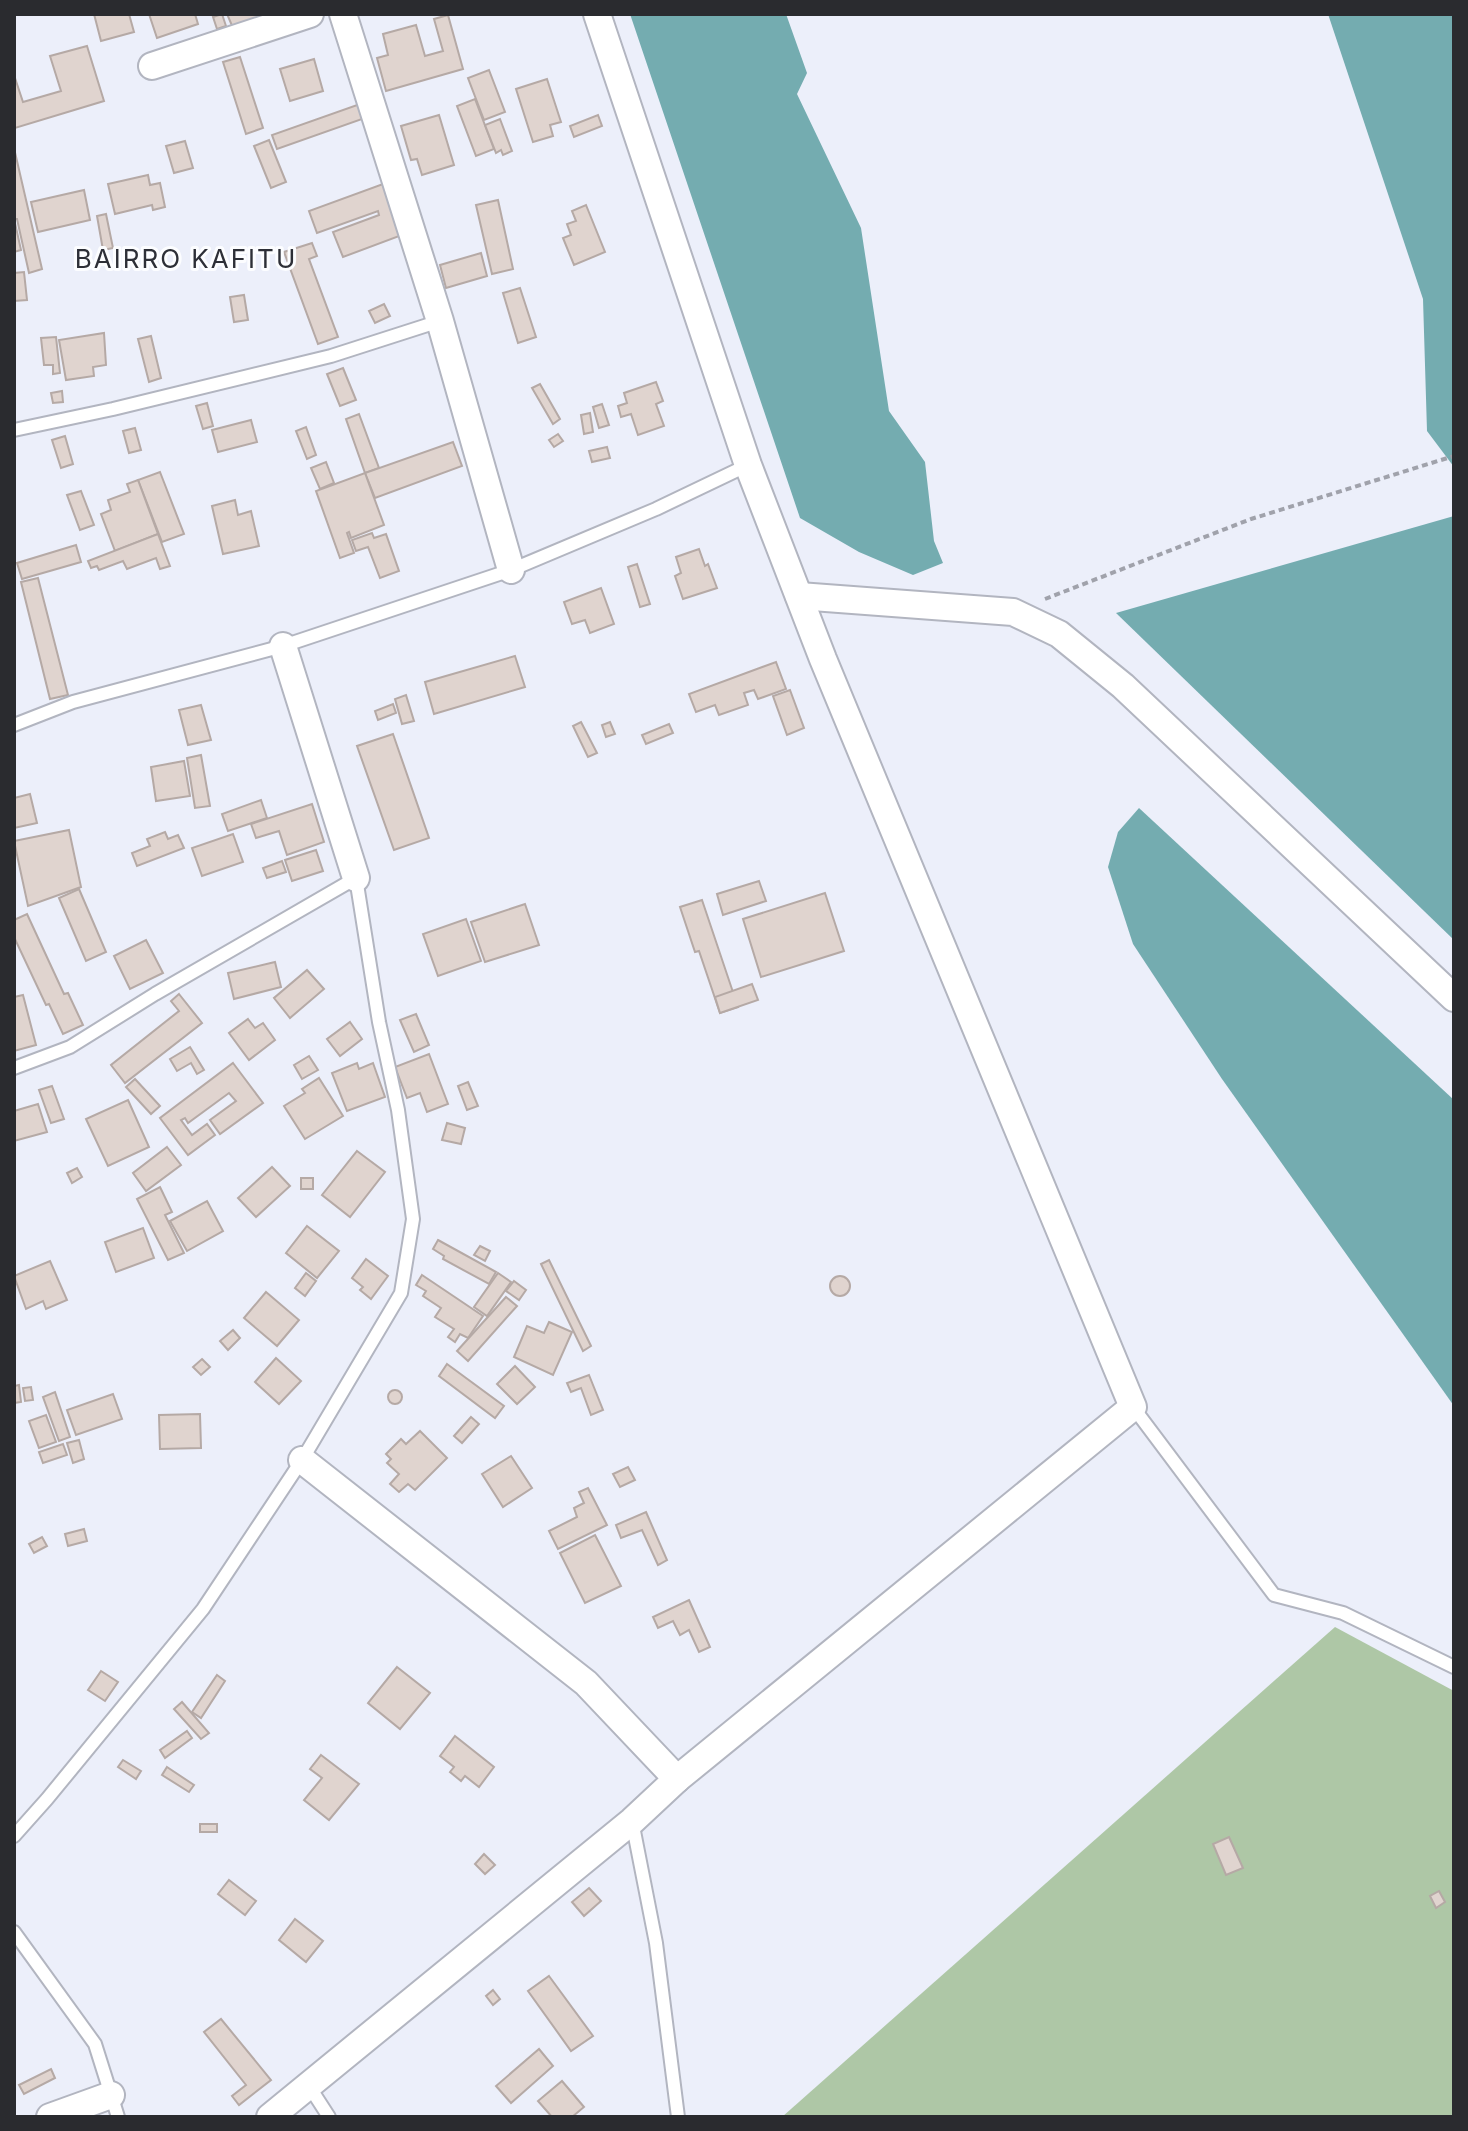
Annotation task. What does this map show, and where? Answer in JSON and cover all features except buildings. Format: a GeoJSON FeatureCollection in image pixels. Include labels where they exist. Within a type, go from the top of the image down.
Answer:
{"type":"FeatureCollection","features":[{"type":"Feature","properties":{"kind":"street"},"geometry":{"type":"LineString","coordinates":[[152,66],[310,14]]}},
{"type":"Feature","properties":{"kind":"street"},"geometry":{"type":"LineString","coordinates":[[343,14],[440,321],[511,570]]}},
{"type":"Feature","properties":{"kind":"street"},"geometry":{"type":"LineString","coordinates":[[270,2117],[632,1821],[677,1779],[1133,1407],[748,465],[597,14]]}},
{"type":"Feature","properties":{"kind":"street"},"geometry":{"type":"LineString","coordinates":[[799,596],[1013,612],[1059,634],[1123,686],[1454,998]]}},
{"type":"Feature","properties":{"kind":"street"},"geometry":{"type":"LineString","coordinates":[[283,646],[356,878]]}},
{"type":"Feature","properties":{"kind":"street"},"geometry":{"type":"LineString","coordinates":[[302,1460],[586,1683],[677,1779]]}},
{"type":"Feature","properties":{"kind":"street"},"geometry":{"type":"LineString","coordinates":[[50,2117],[114,2106]]}},
{"type":"Feature","properties":{"kind":"lane"},"geometry":{"type":"LineString","coordinates":[[14,430],[331,356],[440,321]]}},
{"type":"Feature","properties":{"kind":"lane"},"geometry":{"type":"LineString","coordinates":[[14,725],[73,702],[283,646],[511,570],[656,509],[748,465]]}},
{"type":"Feature","properties":{"kind":"lane"},"geometry":{"type":"LineString","coordinates":[[14,1068],[70,1047],[356,878],[379,1022],[398,1110],[413,1219],[401,1293],[302,1460],[203,1609],[14,1836]]}},
{"type":"Feature","properties":{"kind":"lane"},"geometry":{"type":"LineString","coordinates":[[1133,1407],[1274,1595],[1343,1613],[1454,1667]]}},
{"type":"Feature","properties":{"kind":"lane"},"geometry":{"type":"LineString","coordinates":[[632,1821],[656,1943],[678,2117]]}},
{"type":"Feature","properties":{"kind":"lane"},"geometry":{"type":"LineString","coordinates":[[14,1932],[95,2044],[114,2106]]}},
{"type":"Feature","properties":{"kind":"lane"},"geometry":{"type":"LineString","coordinates":[[309,2086],[329,2117]]}},
{"type":"Feature","properties":{"kind":"path"},"geometry":{"type":"LineString","coordinates":[[1013,612],[1251,519],[1454,456]]}},
{"type":"Feature","properties":{"kind":"green space"},"geometry":{"type":"Polygon","coordinates":[[[1335,1627],[1454,1691],[1454,2117],[782,2117],[1335,1627]]]}},
{"type":"Feature","properties":{"kind":"water"},"geometry":{"type":"Polygon","coordinates":[[[630,14],[786,14],[807,73],[797,94],[861,228],[889,411],[925,462],[934,541],[943,563],[913,575],[859,552],[800,518],[630,14]]]}},
{"type":"Feature","properties":{"kind":"water"},"geometry":{"type":"Polygon","coordinates":[[[1328,14],[1454,14],[1454,467],[1427,431],[1423,299],[1328,14]]]}},
{"type":"Feature","properties":{"kind":"water"},"geometry":{"type":"Polygon","coordinates":[[[1454,516],[1454,940],[1116,613],[1454,516]]]}},
{"type":"Feature","properties":{"kind":"water"},"geometry":{"type":"Polygon","coordinates":[[[1139,808],[1454,1100],[1454,1406],[1222,1079],[1133,944],[1108,867],[1118,832],[1139,808]]]}},
{"type":"Feature","properties":{"kind":"district","name":"BAIRRO KAFITU"},"geometry":{"type":"Point","coordinates":[186,259]}}]}
